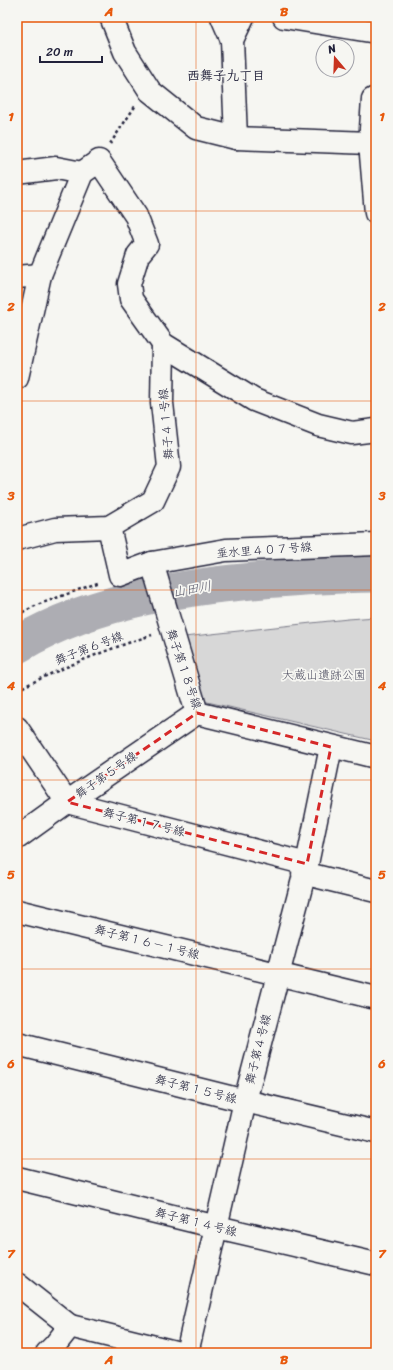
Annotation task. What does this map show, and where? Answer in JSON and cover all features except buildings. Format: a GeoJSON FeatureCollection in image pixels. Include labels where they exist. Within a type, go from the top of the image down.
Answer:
{"type":"FeatureCollection","features":[{"type":"Feature","properties":{"kind":"street"},"geometry":{"type":"LineString","coordinates":[[111,17],[125,52],[150,91],[196,128],[236,138],[370,143]]}},
{"type":"Feature","properties":{"kind":"street"},"geometry":{"type":"LineString","coordinates":[[222,17],[232,40],[236,138]]}},
{"type":"Feature","properties":{"kind":"street"},"geometry":{"type":"LineString","coordinates":[[232,40],[243,17]]}},
{"type":"Feature","properties":{"kind":"street"},"geometry":{"type":"LineString","coordinates":[[284,17],[376,32]]}},
{"type":"Feature","properties":{"kind":"street"},"geometry":{"type":"LineString","coordinates":[[373,99],[370,143],[376,213]]}},
{"type":"Feature","properties":{"kind":"street"},"geometry":{"type":"LineString","coordinates":[[17,173],[56,168],[90,167],[136,216],[147,244],[138,254],[129,284],[131,299],[163,344],[254,400],[318,425],[352,433],[376,430]]}},
{"type":"Feature","properties":{"kind":"street"},"geometry":{"type":"LineString","coordinates":[[17,378],[40,275],[90,167]]}},
{"type":"Feature","properties":{"kind":"street"},"geometry":{"type":"LineString","coordinates":[[17,277],[40,275]]}},
{"type":"Feature","properties":{"kind":"street","name":"舞子４１号線"},"geometry":{"type":"LineString","coordinates":[[17,539],[55,529],[109,527],[153,501],[170,467],[162,403],[163,344]]}},
{"type":"Feature","properties":{"kind":"street"},"geometry":{"type":"LineString","coordinates":[[109,527],[120,575]]}},
{"type":"Feature","properties":{"kind":"street","name":"垂水里４０７号線"},"geometry":{"type":"LineString","coordinates":[[120,575],[152,563],[226,550],[376,544]]}},
{"type":"Feature","properties":{"kind":"street","name":"舞子第１８号線"},"geometry":{"type":"LineString","coordinates":[[152,563],[197,713],[376,757]]}},
{"type":"Feature","properties":{"kind":"street","name":"舞子第５号線"},"geometry":{"type":"LineString","coordinates":[[17,838],[197,713]]}},
{"type":"Feature","properties":{"kind":"street"},"geometry":{"type":"LineString","coordinates":[[17,728],[68,802]]}},
{"type":"Feature","properties":{"kind":"street","name":"舞子第４号線"},"geometry":{"type":"LineString","coordinates":[[188,1353],[245,1101],[305,868],[331,746]]}},
{"type":"Feature","properties":{"kind":"street","name":"舞子第１７号線"},"geometry":{"type":"LineString","coordinates":[[68,802],[305,868],[376,891]]}},
{"type":"Feature","properties":{"kind":"street","name":"舞子第１６－１号線"},"geometry":{"type":"LineString","coordinates":[[17,910],[376,998]]}},
{"type":"Feature","properties":{"kind":"street","name":"舞子第１５号線"},"geometry":{"type":"LineString","coordinates":[[17,1044],[376,1132]]}},
{"type":"Feature","properties":{"kind":"street","name":"舞子第１４号線"},"geometry":{"type":"LineString","coordinates":[[17,1178],[376,1264]]}},
{"type":"Feature","properties":{"kind":"street"},"geometry":{"type":"LineString","coordinates":[[17,1284],[70,1326],[179,1353]]}},
{"type":"Feature","properties":{"kind":"street"},"geometry":{"type":"LineString","coordinates":[[47,1353],[70,1326]]}},
{"type":"Feature","properties":{"kind":"path"},"geometry":{"type":"LineString","coordinates":[[90,167],[134,106],[150,91]]}},
{"type":"Feature","properties":{"kind":"path"},"geometry":{"type":"LineString","coordinates":[[17,614],[37,605],[120,575]]}},
{"type":"Feature","properties":{"kind":"path","name":"舞子第６号線"},"geometry":{"type":"LineString","coordinates":[[17,690],[49,674],[108,650],[171,629]]}},
{"type":"Feature","properties":{"kind":"highlighted area"},"geometry":{"type":"Polygon","coordinates":[[[197,713],[331,747],[307,864],[67,802],[197,713]]]}},
{"type":"Feature","properties":{"kind":"green space","name":"大蔵山遺跡公園"},"geometry":{"type":"Polygon","coordinates":[[[376,617],[376,741],[203,701],[184,637],[348,619],[376,617]]]}},
{"type":"Feature","properties":{"kind":"waterway","name":"山田川"},"geometry":{"type":"LineString","coordinates":[[17,645],[48,629],[81,615],[115,604],[185,589],[256,581],[334,575],[376,574]]}},
{"type":"Feature","properties":{"kind":"district","name":"西舞子九丁目"},"geometry":{"type":"Point","coordinates":[226,75]}}]}
